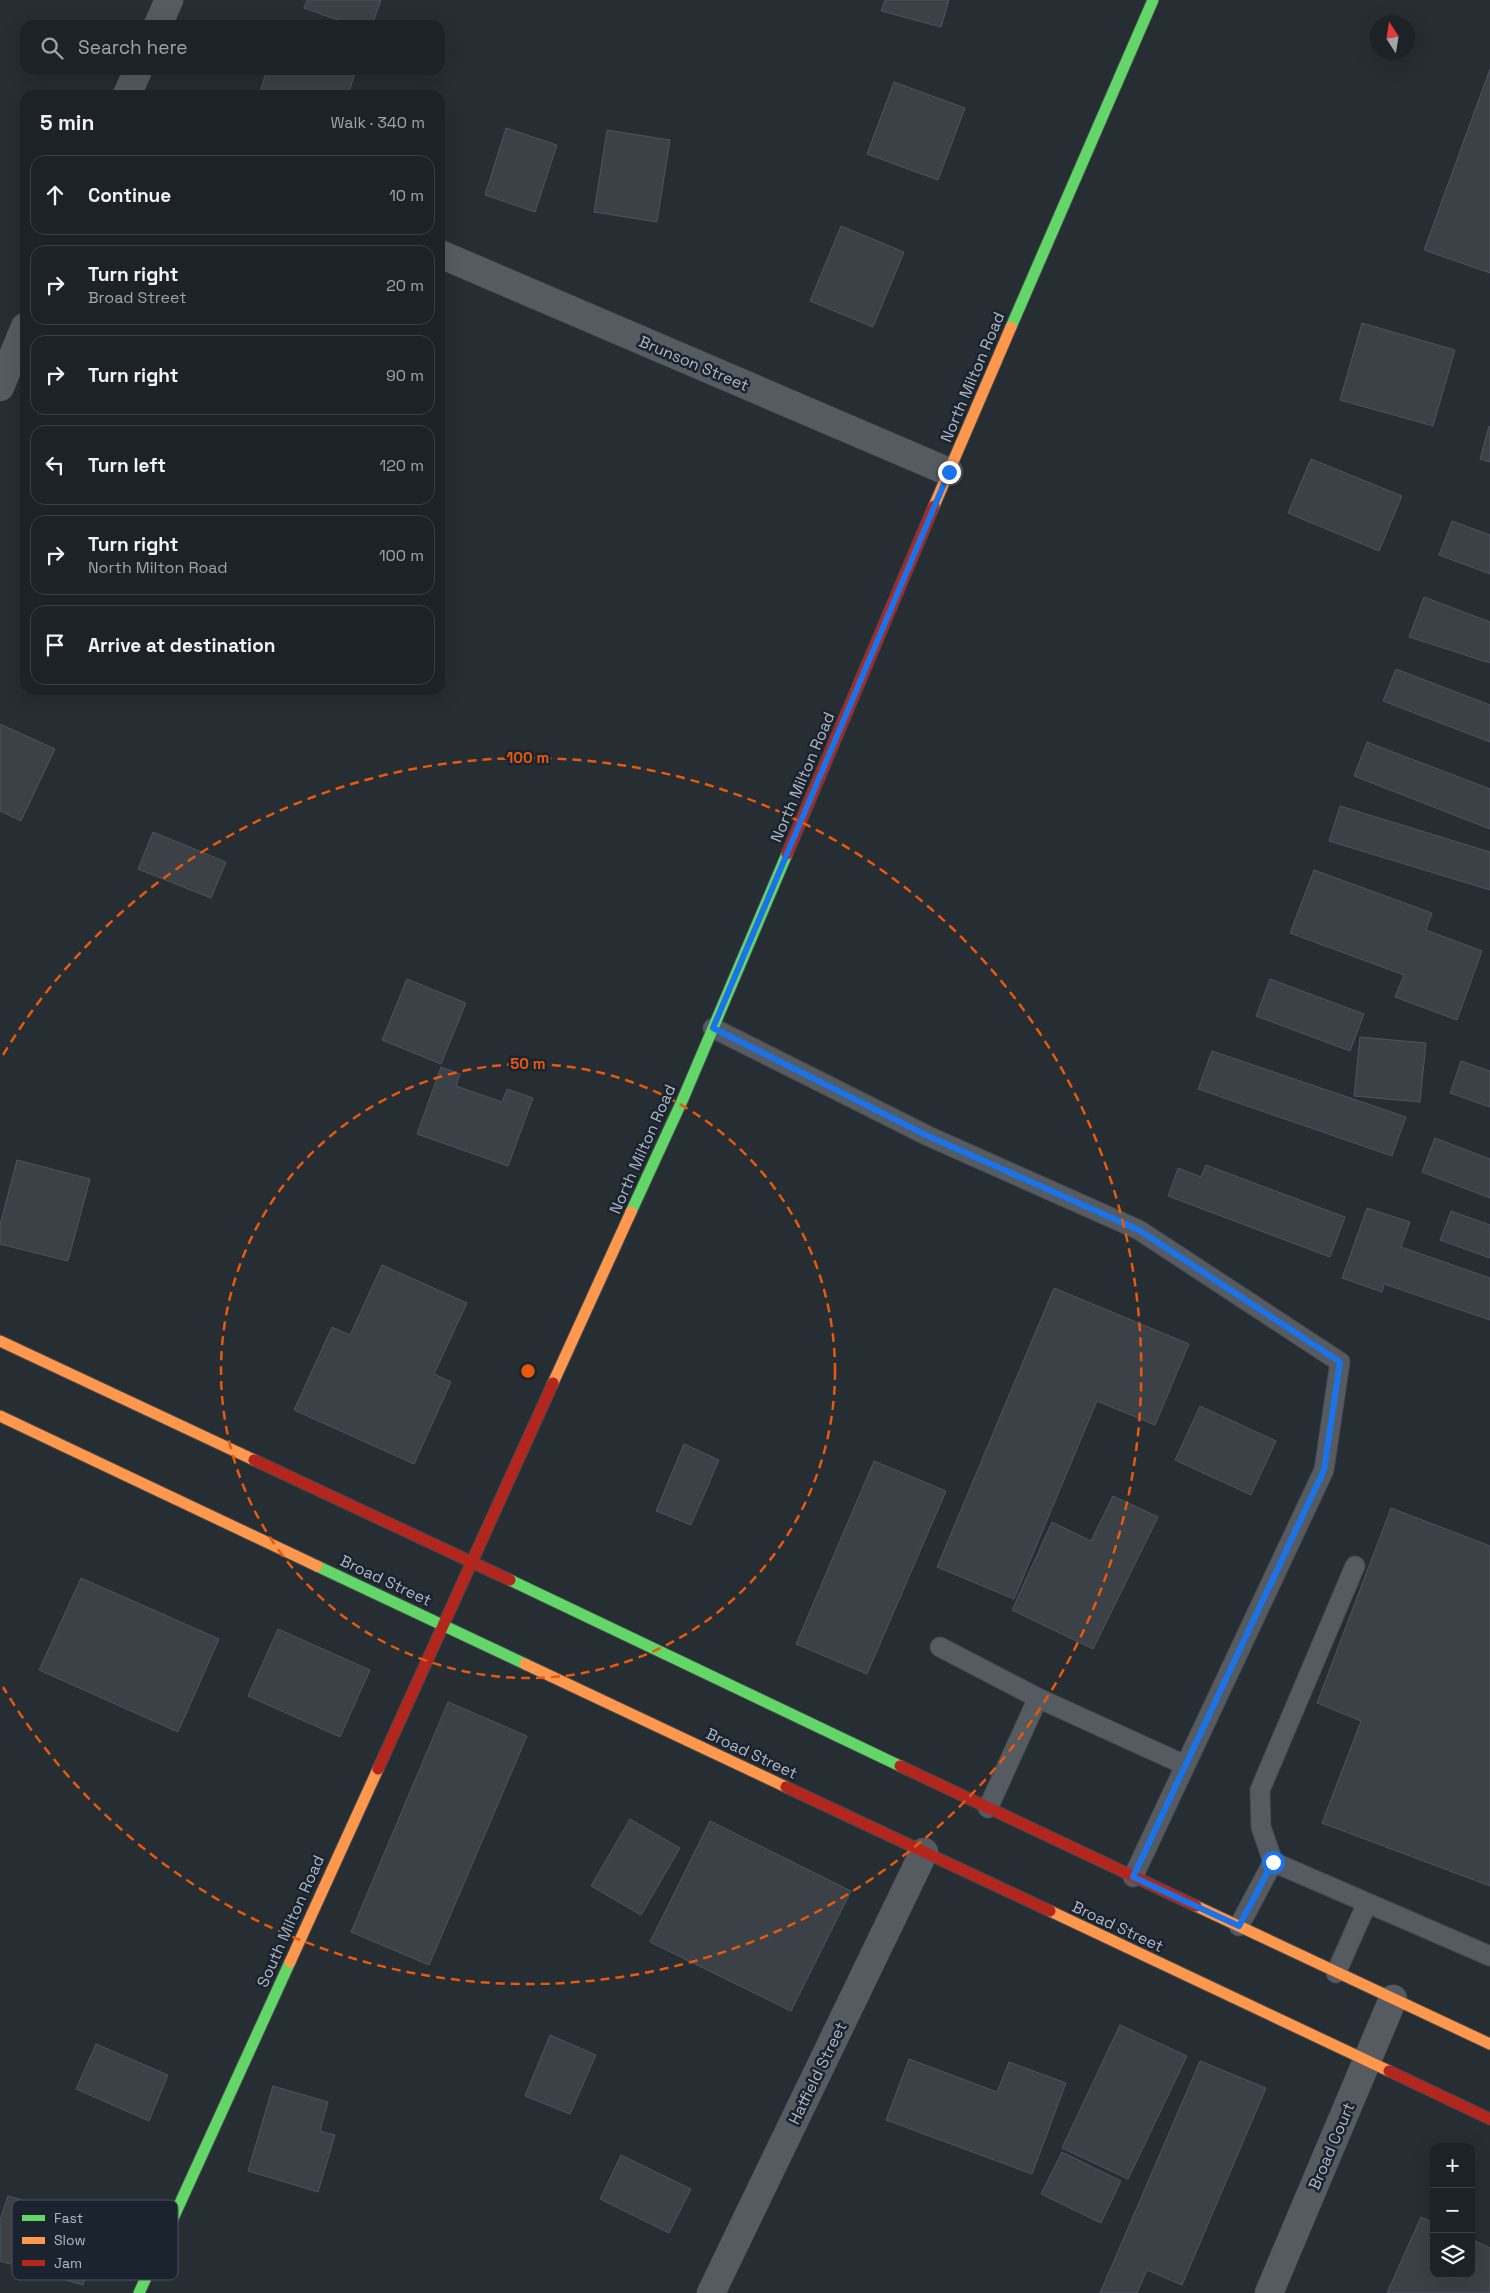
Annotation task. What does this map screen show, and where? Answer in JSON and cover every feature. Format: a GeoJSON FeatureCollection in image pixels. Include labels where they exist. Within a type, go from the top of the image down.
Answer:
{"type":"FeatureCollection","features":[{"type":"Feature","properties":{"kind":"main road","name":"North Milton Road"},"geometry":{"type":"LineString","coordinates":[[471,1562],[682,1101],[949,472],[1153,0]]}},
{"type":"Feature","properties":{"kind":"main road"},"geometry":{"type":"LineString","coordinates":[[0,1341],[1490,2044]]}},
{"type":"Feature","properties":{"kind":"main road","name":"Broad Street"},"geometry":{"type":"LineString","coordinates":[[0,1416],[1490,2119]]}},
{"type":"Feature","properties":{"kind":"main road","name":"South Milton Road"},"geometry":{"type":"LineString","coordinates":[[178,2209],[471,1562]]}},
{"type":"Feature","properties":{"kind":"main road","name":"South Milton Road"},"geometry":{"type":"LineString","coordinates":[[140,2293],[146,2280]]}},
{"type":"Feature","properties":{"kind":"street"},"geometry":{"type":"LineString","coordinates":[[160,20],[169,0]]}},
{"type":"Feature","properties":{"kind":"street"},"geometry":{"type":"LineString","coordinates":[[129,90],[136,75]]}},
{"type":"Feature","properties":{"kind":"street","name":"Brunson Street"},"geometry":{"type":"LineString","coordinates":[[445,256],[949,472]]}},
{"type":"Feature","properties":{"kind":"street"},"geometry":{"type":"LineString","coordinates":[[0,387],[20,339]]}},
{"type":"Feature","properties":{"kind":"street","name":"Hatfield Street"},"geometry":{"type":"LineString","coordinates":[[711,2293],[924,1852]]}},
{"type":"Feature","properties":{"kind":"street","name":"Broad Court"},"geometry":{"type":"LineString","coordinates":[[1269,2293],[1393,1999]]}},
{"type":"Feature","properties":{"kind":"lane"},"geometry":{"type":"LineString","coordinates":[[713,1028],[928,1136],[1139,1230],[1340,1362],[1324,1470],[1133,1877]]}},
{"type":"Feature","properties":{"kind":"lane"},"geometry":{"type":"LineString","coordinates":[[1239,1926],[1273,1862],[1261,1827],[1260,1790],[1355,1566]]}},
{"type":"Feature","properties":{"kind":"lane"},"geometry":{"type":"LineString","coordinates":[[940,1647],[1038,1698],[1185,1765]]}},
{"type":"Feature","properties":{"kind":"lane"},"geometry":{"type":"LineString","coordinates":[[988,1808],[1038,1698]]}},
{"type":"Feature","properties":{"kind":"lane"},"geometry":{"type":"LineString","coordinates":[[1273,1862],[1490,1956]]}},
{"type":"Feature","properties":{"kind":"lane"},"geometry":{"type":"LineString","coordinates":[[1336,1972],[1366,1903]]}},
{"type":"Feature","properties":{"kind":"building"},"geometry":{"type":"Polygon","coordinates":[[[307,0],[381,0],[374,20],[338,20],[304,8],[307,0]]]}},
{"type":"Feature","properties":{"kind":"building"},"geometry":{"type":"Polygon","coordinates":[[[885,0],[949,0],[941,27],[881,11],[885,0]]]}},
{"type":"Feature","properties":{"kind":"building"},"geometry":{"type":"Polygon","coordinates":[[[1490,69],[1490,273],[1424,250],[1490,69]]]}},
{"type":"Feature","properties":{"kind":"building"},"geometry":{"type":"Polygon","coordinates":[[[265,75],[354,75],[350,90],[261,90],[265,75]]]}},
{"type":"Feature","properties":{"kind":"building"},"geometry":{"type":"Polygon","coordinates":[[[894,82],[965,108],[938,180],[867,154],[894,82]]]}},
{"type":"Feature","properties":{"kind":"building"},"geometry":{"type":"Polygon","coordinates":[[[506,128],[557,145],[535,212],[485,195],[506,128]]]}},
{"type":"Feature","properties":{"kind":"building"},"geometry":{"type":"Polygon","coordinates":[[[607,130],[670,140],[657,222],[594,212],[607,130]]]}},
{"type":"Feature","properties":{"kind":"building"},"geometry":{"type":"Polygon","coordinates":[[[841,226],[904,252],[873,327],[810,301],[841,226]]]}},
{"type":"Feature","properties":{"kind":"building"},"geometry":{"type":"Polygon","coordinates":[[[1362,323],[1455,350],[1433,426],[1340,400],[1362,323]]]}},
{"type":"Feature","properties":{"kind":"building"},"geometry":{"type":"Polygon","coordinates":[[[1490,427],[1490,462],[1480,459],[1490,427]]]}},
{"type":"Feature","properties":{"kind":"building"},"geometry":{"type":"Polygon","coordinates":[[[1311,459],[1402,496],[1379,551],[1288,513],[1311,459]]]}},
{"type":"Feature","properties":{"kind":"building"},"geometry":{"type":"Polygon","coordinates":[[[1452,521],[1490,535],[1490,574],[1439,555],[1452,521]]]}},
{"type":"Feature","properties":{"kind":"building"},"geometry":{"type":"Polygon","coordinates":[[[1424,597],[1490,622],[1490,663],[1409,637],[1424,597]]]}},
{"type":"Feature","properties":{"kind":"building"},"geometry":{"type":"Polygon","coordinates":[[[1396,669],[1490,705],[1490,742],[1383,701],[1396,669]]]}},
{"type":"Feature","properties":{"kind":"building"},"geometry":{"type":"Polygon","coordinates":[[[0,724],[55,749],[21,821],[0,811],[0,724]]]}},
{"type":"Feature","properties":{"kind":"building"},"geometry":{"type":"Polygon","coordinates":[[[1367,742],[1490,789],[1490,829],[1354,776],[1367,742]]]}},
{"type":"Feature","properties":{"kind":"building"},"geometry":{"type":"Polygon","coordinates":[[[1340,806],[1490,852],[1490,890],[1329,841],[1340,806]]]}},
{"type":"Feature","properties":{"kind":"building"},"geometry":{"type":"Polygon","coordinates":[[[153,832],[226,862],[211,898],[138,869],[153,832]]]}},
{"type":"Feature","properties":{"kind":"building"},"geometry":{"type":"Polygon","coordinates":[[[1314,870],[1432,913],[1426,930],[1482,951],[1457,1020],[1395,997],[1404,975],[1290,933],[1314,870]]]}},
{"type":"Feature","properties":{"kind":"building"},"geometry":{"type":"Polygon","coordinates":[[[407,979],[466,1003],[441,1064],[382,1040],[407,979]]]}},
{"type":"Feature","properties":{"kind":"building"},"geometry":{"type":"Polygon","coordinates":[[[1270,979],[1364,1014],[1350,1051],[1256,1016],[1270,979]]]}},
{"type":"Feature","properties":{"kind":"building"},"geometry":{"type":"Polygon","coordinates":[[[1360,1037],[1426,1043],[1420,1102],[1354,1096],[1360,1037]]]}},
{"type":"Feature","properties":{"kind":"building"},"geometry":{"type":"Polygon","coordinates":[[[1212,1051],[1406,1117],[1392,1156],[1198,1089],[1212,1051]]]}},
{"type":"Feature","properties":{"kind":"building"},"geometry":{"type":"Polygon","coordinates":[[[1461,1061],[1490,1071],[1490,1107],[1450,1093],[1461,1061]]]}},
{"type":"Feature","properties":{"kind":"building"},"geometry":{"type":"Polygon","coordinates":[[[441,1067],[460,1074],[456,1086],[502,1102],[507,1089],[533,1098],[508,1166],[417,1134],[441,1067]]]}},
{"type":"Feature","properties":{"kind":"building"},"geometry":{"type":"Polygon","coordinates":[[[1435,1138],[1490,1159],[1490,1198],[1422,1172],[1435,1138]]]}},
{"type":"Feature","properties":{"kind":"building"},"geometry":{"type":"Polygon","coordinates":[[[17,1160],[90,1179],[68,1261],[0,1244],[0,1225],[17,1160]]]}},
{"type":"Feature","properties":{"kind":"building"},"geometry":{"type":"Polygon","coordinates":[[[1206,1165],[1345,1217],[1330,1257],[1168,1196],[1178,1168],[1201,1177],[1206,1165]]]}},
{"type":"Feature","properties":{"kind":"building"},"geometry":{"type":"Polygon","coordinates":[[[1367,1208],[1410,1222],[1401,1247],[1490,1278],[1490,1320],[1384,1284],[1382,1292],[1342,1278],[1367,1208]]]}},
{"type":"Feature","properties":{"kind":"building"},"geometry":{"type":"Polygon","coordinates":[[[1451,1211],[1490,1225],[1490,1258],[1440,1240],[1451,1211]]]}},
{"type":"Feature","properties":{"kind":"building"},"geometry":{"type":"Polygon","coordinates":[[[382,1265],[467,1303],[434,1374],[451,1382],[414,1464],[294,1410],[332,1327],[350,1335],[382,1265]]]}},
{"type":"Feature","properties":{"kind":"building"},"geometry":{"type":"Polygon","coordinates":[[[1054,1288],[1189,1344],[1155,1425],[1097,1401],[1014,1599],[937,1567],[1054,1288]]]}},
{"type":"Feature","properties":{"kind":"building"},"geometry":{"type":"Polygon","coordinates":[[[1200,1406],[1276,1441],[1251,1495],[1175,1460],[1200,1406]]]}},
{"type":"Feature","properties":{"kind":"building"},"geometry":{"type":"Polygon","coordinates":[[[684,1444],[719,1460],[691,1525],[656,1511],[684,1444]]]}},
{"type":"Feature","properties":{"kind":"building"},"geometry":{"type":"Polygon","coordinates":[[[874,1461],[946,1491],[867,1674],[796,1644],[874,1461]]]}},
{"type":"Feature","properties":{"kind":"building"},"geometry":{"type":"Polygon","coordinates":[[[1113,1496],[1158,1517],[1093,1649],[1012,1610],[1052,1522],[1091,1541],[1113,1496]]]}},
{"type":"Feature","properties":{"kind":"building"},"geometry":{"type":"Polygon","coordinates":[[[1391,1508],[1490,1546],[1490,1886],[1322,1823],[1361,1721],[1317,1703],[1391,1508]]]}},
{"type":"Feature","properties":{"kind":"building"},"geometry":{"type":"Polygon","coordinates":[[[81,1578],[219,1639],[178,1732],[39,1670],[81,1578]]]}},
{"type":"Feature","properties":{"kind":"building"},"geometry":{"type":"Polygon","coordinates":[[[278,1629],[370,1670],[340,1737],[248,1696],[278,1629]]]}},
{"type":"Feature","properties":{"kind":"building"},"geometry":{"type":"Polygon","coordinates":[[[448,1702],[527,1736],[429,1965],[351,1932],[448,1702]]]}},
{"type":"Feature","properties":{"kind":"building"},"geometry":{"type":"Polygon","coordinates":[[[630,1819],[680,1848],[641,1915],[591,1886],[630,1819]]]}},
{"type":"Feature","properties":{"kind":"building"},"geometry":{"type":"Polygon","coordinates":[[[710,1821],[851,1891],[791,2011],[650,1942],[710,1821]]]}},
{"type":"Feature","properties":{"kind":"building"},"geometry":{"type":"Polygon","coordinates":[[[1120,2025],[1187,2056],[1128,2179],[1062,2148],[1120,2025]]]}},
{"type":"Feature","properties":{"kind":"building"},"geometry":{"type":"Polygon","coordinates":[[[550,2035],[596,2055],[570,2114],[525,2096],[550,2035]]]}},
{"type":"Feature","properties":{"kind":"building"},"geometry":{"type":"Polygon","coordinates":[[[96,2044],[168,2075],[149,2121],[76,2089],[96,2044]]]}},
{"type":"Feature","properties":{"kind":"building"},"geometry":{"type":"Polygon","coordinates":[[[909,2059],[997,2092],[1009,2062],[1066,2083],[1032,2174],[886,2120],[909,2059]]]}},
{"type":"Feature","properties":{"kind":"building"},"geometry":{"type":"Polygon","coordinates":[[[1200,2061],[1266,2088],[1182,2285],[1147,2270],[1137,2293],[1100,2293],[1200,2061]]]}},
{"type":"Feature","properties":{"kind":"building"},"geometry":{"type":"Polygon","coordinates":[[[273,2086],[328,2102],[320,2131],[335,2135],[318,2192],[248,2171],[273,2086]]]}},
{"type":"Feature","properties":{"kind":"building"},"geometry":{"type":"Polygon","coordinates":[[[1062,2152],[1121,2181],[1101,2223],[1041,2194],[1062,2152]]]}},
{"type":"Feature","properties":{"kind":"building"},"geometry":{"type":"Polygon","coordinates":[[[621,2155],[691,2189],[669,2233],[600,2199],[621,2155]]]}},
{"type":"Feature","properties":{"kind":"building"},"geometry":{"type":"Polygon","coordinates":[[[8,2196],[22,2200],[12,2200],[12,2264],[0,2261],[0,2220],[8,2196]]]}},
{"type":"Feature","properties":{"kind":"building"},"geometry":{"type":"Polygon","coordinates":[[[1421,2217],[1430,2221],[1430,2278],[1475,2278],[1475,2241],[1490,2248],[1490,2293],[1387,2293],[1421,2217]]]}},
{"type":"Feature","properties":{"kind":"building"},"geometry":{"type":"Polygon","coordinates":[[[66,2280],[85,2280],[83,2285],[66,2280]]]}},
{"type":"Feature","properties":{"kind":"traffic: fast"},"geometry":{"type":"LineString","coordinates":[[1011,327],[1153,0]]}},
{"type":"Feature","properties":{"kind":"traffic: fast"},"geometry":{"type":"LineString","coordinates":[[631,1212],[682,1101],[787,854]]}},
{"type":"Feature","properties":{"kind":"traffic: fast"},"geometry":{"type":"LineString","coordinates":[[317,1566],[525,1664]]}},
{"type":"Feature","properties":{"kind":"traffic: fast"},"geometry":{"type":"LineString","coordinates":[[510,1580],[900,1766]]}},
{"type":"Feature","properties":{"kind":"traffic: fast"},"geometry":{"type":"LineString","coordinates":[[178,2208],[290,1962]]}},
{"type":"Feature","properties":{"kind":"traffic: fast"},"geometry":{"type":"LineString","coordinates":[[139,2293],[145,2280]]}},
{"type":"Feature","properties":{"kind":"traffic: slow"},"geometry":{"type":"LineString","coordinates":[[934,506],[1011,327]]}},
{"type":"Feature","properties":{"kind":"traffic: slow"},"geometry":{"type":"LineString","coordinates":[[553,1383],[631,1212]]}},
{"type":"Feature","properties":{"kind":"traffic: slow"},"geometry":{"type":"LineString","coordinates":[[0,1341],[254,1460]]}},
{"type":"Feature","properties":{"kind":"traffic: slow"},"geometry":{"type":"LineString","coordinates":[[0,1416],[317,1566]]}},
{"type":"Feature","properties":{"kind":"traffic: slow"},"geometry":{"type":"LineString","coordinates":[[525,1664],[786,1787]]}},
{"type":"Feature","properties":{"kind":"traffic: slow"},"geometry":{"type":"LineString","coordinates":[[290,1962],[378,1769]]}},
{"type":"Feature","properties":{"kind":"traffic: slow"},"geometry":{"type":"LineString","coordinates":[[1196,1906],[1490,2044]]}},
{"type":"Feature","properties":{"kind":"traffic: slow"},"geometry":{"type":"LineString","coordinates":[[1050,1911],[1389,2071]]}},
{"type":"Feature","properties":{"kind":"traffic: jam"},"geometry":{"type":"LineString","coordinates":[[787,854],[934,506]]}},
{"type":"Feature","properties":{"kind":"traffic: jam"},"geometry":{"type":"LineString","coordinates":[[378,1769],[553,1383]]}},
{"type":"Feature","properties":{"kind":"traffic: jam"},"geometry":{"type":"LineString","coordinates":[[254,1460],[510,1580]]}},
{"type":"Feature","properties":{"kind":"traffic: jam"},"geometry":{"type":"LineString","coordinates":[[900,1766],[1196,1906]]}},
{"type":"Feature","properties":{"kind":"traffic: jam"},"geometry":{"type":"LineString","coordinates":[[786,1787],[1050,1911]]}},
{"type":"Feature","properties":{"kind":"traffic: jam"},"geometry":{"type":"LineString","coordinates":[[1389,2071],[1490,2119]]}},
{"type":"Feature","properties":{"kind":"route"},"geometry":{"type":"LineString","coordinates":[[949,472],[713,1028],[928,1136],[1139,1230],[1340,1362],[1324,1470],[1133,1877],[1239,1926],[1273,1862]]}}]}
